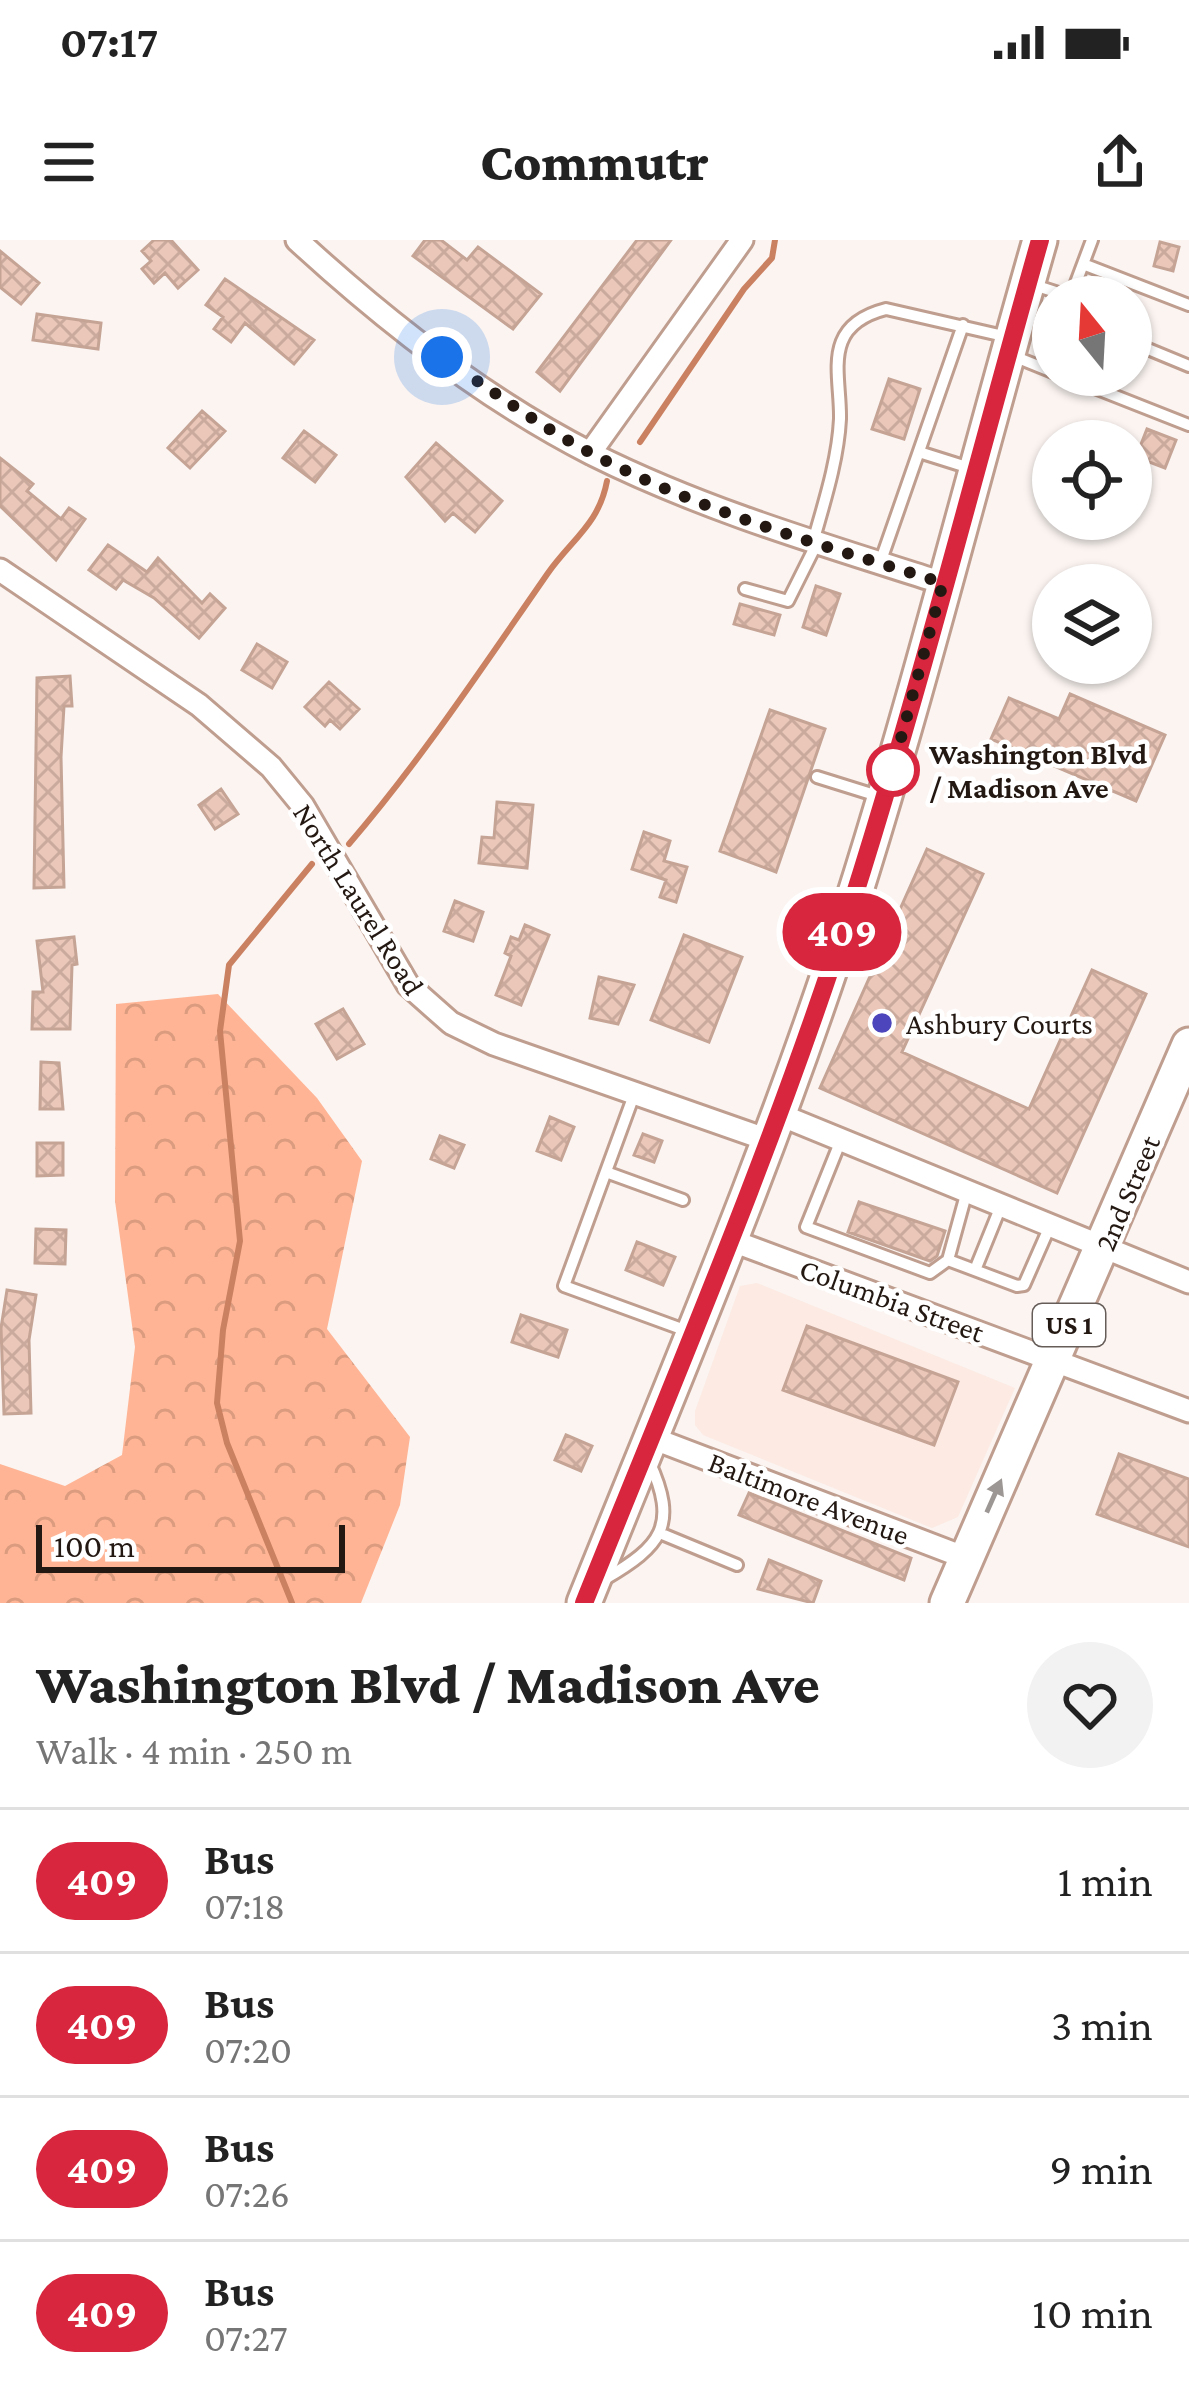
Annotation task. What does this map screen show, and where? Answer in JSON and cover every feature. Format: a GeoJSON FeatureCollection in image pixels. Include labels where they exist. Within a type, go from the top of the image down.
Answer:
{"type":"FeatureCollection","features":[{"type":"Feature","properties":{"kind":"main road"},"geometry":{"type":"LineString","coordinates":[[587,1595],[773,1127],[884,798],[1040,240]]}},
{"type":"Feature","properties":{"kind":"main road","name":"2nd Street"},"geometry":{"type":"LineString","coordinates":[[946,1603],[1189,1045]]}},
{"type":"Feature","properties":{"kind":"street"},"geometry":{"type":"LineString","coordinates":[[297,240],[442,357],[590,453],[748,521],[943,583]]}},
{"type":"Feature","properties":{"kind":"street"},"geometry":{"type":"LineString","coordinates":[[590,453],[742,240]]}},
{"type":"Feature","properties":{"kind":"street","name":"North Laurel Road"},"geometry":{"type":"LineString","coordinates":[[0,570],[199,705],[271,767],[303,806],[408,986],[426,1004],[494,1044],[634,1094],[841,1140],[1189,1282]]}},
{"type":"Feature","properties":{"kind":"street","name":"Columbia Street"},"geometry":{"type":"LineString","coordinates":[[730,1240],[1189,1411]]}},
{"type":"Feature","properties":{"kind":"street","name":"Baltimore Avenue"},"geometry":{"type":"LineString","coordinates":[[649,1445],[966,1558]]}},
{"type":"Feature","properties":{"kind":"lane"},"geometry":{"type":"LineString","coordinates":[[1078,276],[1092,240]]}},
{"type":"Feature","properties":{"kind":"lane"},"geometry":{"type":"LineString","coordinates":[[1083,264],[1189,305]]}},
{"type":"Feature","properties":{"kind":"lane"},"geometry":{"type":"LineString","coordinates":[[1028,283],[1032,284]]}},
{"type":"Feature","properties":{"kind":"lane"},"geometry":{"type":"LineString","coordinates":[[745,589],[788,601],[815,543],[840,418],[833,372],[843,340],[869,314],[886,309],[963,325],[1032,359]]}},
{"type":"Feature","properties":{"kind":"lane"},"geometry":{"type":"LineString","coordinates":[[880,563],[963,325]]}},
{"type":"Feature","properties":{"kind":"lane"},"geometry":{"type":"LineString","coordinates":[[1152,351],[1189,366]]}},
{"type":"Feature","properties":{"kind":"lane"},"geometry":{"type":"LineString","coordinates":[[1115,396],[1189,425]]}},
{"type":"Feature","properties":{"kind":"lane"},"geometry":{"type":"LineString","coordinates":[[919,452],[974,470]]}},
{"type":"Feature","properties":{"kind":"lane"},"geometry":{"type":"LineString","coordinates":[[817,777],[884,798]]}},
{"type":"Feature","properties":{"kind":"lane"},"geometry":{"type":"LineString","coordinates":[[634,1094],[564,1286],[693,1333]]}},
{"type":"Feature","properties":{"kind":"lane"},"geometry":{"type":"LineString","coordinates":[[841,1140],[806,1227],[930,1273],[948,1259],[967,1191]]}},
{"type":"Feature","properties":{"kind":"lane"},"geometry":{"type":"LineString","coordinates":[[605,1172],[683,1200]]}},
{"type":"Feature","properties":{"kind":"lane"},"geometry":{"type":"LineString","coordinates":[[975,1270],[1001,1205]]}},
{"type":"Feature","properties":{"kind":"lane"},"geometry":{"type":"LineString","coordinates":[[948,1259],[1024,1285],[1050,1226]]}},
{"type":"Feature","properties":{"kind":"lane"},"geometry":{"type":"LineString","coordinates":[[587,1595],[652,1550],[662,1534],[660,1486],[649,1445]]}},
{"type":"Feature","properties":{"kind":"lane"},"geometry":{"type":"LineString","coordinates":[[662,1534],[737,1565]]}},
{"type":"Feature","properties":{"kind":"shaded area"},"geometry":{"type":"Polygon","coordinates":[[[757,1283],[1015,1388],[958,1517],[932,1528],[703,1435],[695,1425],[695,1411],[740,1286],[757,1283]]]}},
{"type":"Feature","properties":{"kind":"green space"},"geometry":{"type":"Polygon","coordinates":[[[218,994],[317,1098],[362,1161],[327,1329],[410,1437],[400,1505],[361,1603],[0,1603],[0,1464],[65,1486],[122,1455],[135,1347],[115,1201],[116,1004],[218,994]]]}},
{"type":"Feature","properties":{"kind":"building"},"geometry":{"type":"Polygon","coordinates":[[[154,240],[171,240],[198,270],[178,288],[165,273],[154,283],[142,269],[151,261],[142,251],[154,240]]]}},
{"type":"Feature","properties":{"kind":"building"},"geometry":{"type":"Polygon","coordinates":[[[425,240],[441,240],[467,260],[478,247],[541,294],[513,329],[413,256],[425,240]]]}},
{"type":"Feature","properties":{"kind":"building"},"geometry":{"type":"Polygon","coordinates":[[[637,240],[671,240],[560,391],[537,372],[637,240]]]}},
{"type":"Feature","properties":{"kind":"building"},"geometry":{"type":"Polygon","coordinates":[[[1160,242],[1179,247],[1173,271],[1154,266],[1160,242]]]}},
{"type":"Feature","properties":{"kind":"building"},"geometry":{"type":"Polygon","coordinates":[[[0,251],[39,283],[21,304],[0,287],[0,251]]]}},
{"type":"Feature","properties":{"kind":"building"},"geometry":{"type":"Polygon","coordinates":[[[225,279],[314,340],[294,364],[245,323],[231,342],[214,329],[223,317],[206,305],[225,279]]]}},
{"type":"Feature","properties":{"kind":"building"},"geometry":{"type":"Polygon","coordinates":[[[37,314],[101,323],[98,349],[33,340],[37,314]]]}},
{"type":"Feature","properties":{"kind":"building"},"geometry":{"type":"Polygon","coordinates":[[[889,379],[920,389],[904,439],[872,429],[889,379]]]}},
{"type":"Feature","properties":{"kind":"building"},"geometry":{"type":"Polygon","coordinates":[[[202,411],[225,431],[190,468],[168,448],[202,411]]]}},
{"type":"Feature","properties":{"kind":"building"},"geometry":{"type":"Polygon","coordinates":[[[304,431],[336,455],[315,482],[283,458],[304,431]]]}},
{"type":"Feature","properties":{"kind":"building"},"geometry":{"type":"Polygon","coordinates":[[[1152,431],[1176,440],[1165,468],[1152,463],[1152,431]]]}},
{"type":"Feature","properties":{"kind":"building"},"geometry":{"type":"Polygon","coordinates":[[[436,443],[502,501],[475,532],[453,513],[445,521],[406,477],[436,443]]]}},
{"type":"Feature","properties":{"kind":"building"},"geometry":{"type":"Polygon","coordinates":[[[0,458],[33,484],[27,491],[61,519],[69,508],[85,519],[56,560],[0,506],[0,458]]]}},
{"type":"Feature","properties":{"kind":"building"},"geometry":{"type":"Polygon","coordinates":[[[108,545],[147,572],[158,558],[202,603],[210,594],[225,608],[199,638],[154,598],[123,580],[116,589],[89,570],[108,545]]]}},
{"type":"Feature","properties":{"kind":"building"},"geometry":{"type":"Polygon","coordinates":[[[816,586],[840,594],[826,635],[803,627],[816,586]]]}},
{"type":"Feature","properties":{"kind":"building"},"geometry":{"type":"Polygon","coordinates":[[[740,604],[780,615],[774,635],[734,624],[740,604]]]}},
{"type":"Feature","properties":{"kind":"building"},"geometry":{"type":"Polygon","coordinates":[[[257,644],[287,662],[272,688],[242,670],[257,644]]]}},
{"type":"Feature","properties":{"kind":"building"},"geometry":{"type":"Polygon","coordinates":[[[70,676],[72,706],[64,706],[61,757],[64,887],[34,888],[37,678],[70,676]]]}},
{"type":"Feature","properties":{"kind":"building"},"geometry":{"type":"Polygon","coordinates":[[[329,682],[359,709],[340,729],[330,720],[325,726],[305,707],[329,682]]]}},
{"type":"Feature","properties":{"kind":"building"},"geometry":{"type":"Polygon","coordinates":[[[1070,694],[1165,735],[1136,801],[991,739],[1009,698],[1059,719],[1070,694]]]}},
{"type":"Feature","properties":{"kind":"building"},"geometry":{"type":"Polygon","coordinates":[[[770,710],[825,729],[776,872],[720,851],[770,710]]]}},
{"type":"Feature","properties":{"kind":"building"},"geometry":{"type":"Polygon","coordinates":[[[221,789],[238,814],[215,829],[199,805],[221,789]]]}},
{"type":"Feature","properties":{"kind":"building"},"geometry":{"type":"Polygon","coordinates":[[[497,802],[533,805],[527,868],[479,863],[482,837],[494,838],[497,802]]]}},
{"type":"Feature","properties":{"kind":"building"},"geometry":{"type":"Polygon","coordinates":[[[644,832],[670,841],[664,861],[687,867],[676,902],[660,897],[666,880],[632,869],[644,832]]]}},
{"type":"Feature","properties":{"kind":"building","name":"Ashbury Courts"},"geometry":{"type":"Polygon","coordinates":[[[927,849],[983,874],[902,1052],[1029,1109],[1092,970],[1146,994],[1057,1193],[820,1088],[927,849]]]}},
{"type":"Feature","properties":{"kind":"building"},"geometry":{"type":"Polygon","coordinates":[[[455,901],[483,912],[473,941],[444,931],[455,901]]]}},
{"type":"Feature","properties":{"kind":"building"},"geometry":{"type":"Polygon","coordinates":[[[525,925],[549,935],[521,1005],[496,995],[511,956],[505,953],[511,937],[519,940],[525,925]]]}},
{"type":"Feature","properties":{"kind":"building"},"geometry":{"type":"Polygon","coordinates":[[[684,935],[742,957],[709,1042],[651,1020],[684,935]]]}},
{"type":"Feature","properties":{"kind":"building"},"geometry":{"type":"Polygon","coordinates":[[[74,937],[77,964],[72,965],[70,1029],[32,1029],[33,992],[43,992],[37,941],[74,937]]]}},
{"type":"Feature","properties":{"kind":"building"},"geometry":{"type":"Polygon","coordinates":[[[599,977],[634,985],[618,1024],[590,1018],[599,977]]]}},
{"type":"Feature","properties":{"kind":"building"},"geometry":{"type":"Polygon","coordinates":[[[343,1009],[364,1044],[337,1059],[316,1024],[343,1009]]]}},
{"type":"Feature","properties":{"kind":"building"},"geometry":{"type":"Polygon","coordinates":[[[41,1062],[59,1063],[63,1109],[40,1109],[41,1062]]]}},
{"type":"Feature","properties":{"kind":"building"},"geometry":{"type":"Polygon","coordinates":[[[550,1117],[574,1127],[561,1160],[537,1151],[550,1117]]]}},
{"type":"Feature","properties":{"kind":"building"},"geometry":{"type":"Polygon","coordinates":[[[643,1134],[662,1141],[654,1162],[634,1155],[643,1134]]]}},
{"type":"Feature","properties":{"kind":"building"},"geometry":{"type":"Polygon","coordinates":[[[440,1136],[464,1145],[454,1168],[431,1159],[440,1136]]]}},
{"type":"Feature","properties":{"kind":"building"},"geometry":{"type":"Polygon","coordinates":[[[37,1143],[63,1143],[63,1175],[37,1176],[37,1143]]]}},
{"type":"Feature","properties":{"kind":"building"},"geometry":{"type":"Polygon","coordinates":[[[859,1202],[945,1231],[937,1256],[930,1261],[848,1232],[859,1202]]]}},
{"type":"Feature","properties":{"kind":"building"},"geometry":{"type":"Polygon","coordinates":[[[36,1229],[66,1230],[65,1264],[35,1263],[36,1229]]]}},
{"type":"Feature","properties":{"kind":"building"},"geometry":{"type":"Polygon","coordinates":[[[637,1242],[675,1257],[663,1285],[626,1270],[637,1242]]]}},
{"type":"Feature","properties":{"kind":"building"},"geometry":{"type":"Polygon","coordinates":[[[7,1290],[36,1295],[29,1340],[31,1413],[4,1414],[1,1328],[7,1290]]]}},
{"type":"Feature","properties":{"kind":"building"},"geometry":{"type":"Polygon","coordinates":[[[521,1315],[567,1330],[558,1357],[512,1342],[521,1315]]]}},
{"type":"Feature","properties":{"kind":"building"},"geometry":{"type":"Polygon","coordinates":[[[807,1326],[958,1382],[934,1445],[783,1390],[807,1326]]]}},
{"type":"Feature","properties":{"kind":"building"},"geometry":{"type":"Polygon","coordinates":[[[566,1435],[592,1446],[581,1471],[555,1460],[566,1435]]]}},
{"type":"Feature","properties":{"kind":"building"},"geometry":{"type":"Polygon","coordinates":[[[1119,1454],[1189,1479],[1189,1547],[1097,1514],[1119,1454]]]}},
{"type":"Feature","properties":{"kind":"building"},"geometry":{"type":"Polygon","coordinates":[[[749,1493],[911,1558],[904,1580],[739,1515],[749,1493]]]}},
{"type":"Feature","properties":{"kind":"building"},"geometry":{"type":"Polygon","coordinates":[[[769,1560],[821,1581],[813,1603],[758,1589],[769,1560]]]}},
{"type":"Feature","properties":{"kind":"waterway"},"geometry":{"type":"LineString","coordinates":[[640,442],[744,289],[772,258],[775,240]]}},
{"type":"Feature","properties":{"kind":"waterway"},"geometry":{"type":"LineString","coordinates":[[349,844],[591,520],[607,481]]}},
{"type":"Feature","properties":{"kind":"waterway"},"geometry":{"type":"LineString","coordinates":[[292,1603],[227,1443],[217,1403],[223,1330],[240,1241],[220,1031],[229,965],[312,864]]}},
{"type":"Feature","properties":{"kind":"bus line","name":"409"},"geometry":{"type":"LineString","coordinates":[[584,1603],[730,1240],[826,980],[890,779],[1040,240]]}},
{"type":"Feature","properties":{"kind":"place","name":"Washington Blvd / Madison Ave"},"geometry":{"type":"Point","coordinates":[893,770]}},
{"type":"Feature","properties":{"kind":"place","name":"Ashbury Courts"},"geometry":{"type":"Point","coordinates":[882,1023]}},
{"type":"Feature","properties":{"kind":"route"},"geometry":{"type":"LineString","coordinates":[[442,357],[542,424],[623,468],[748,521],[943,583],[890,779],[893,770]]}}]}
